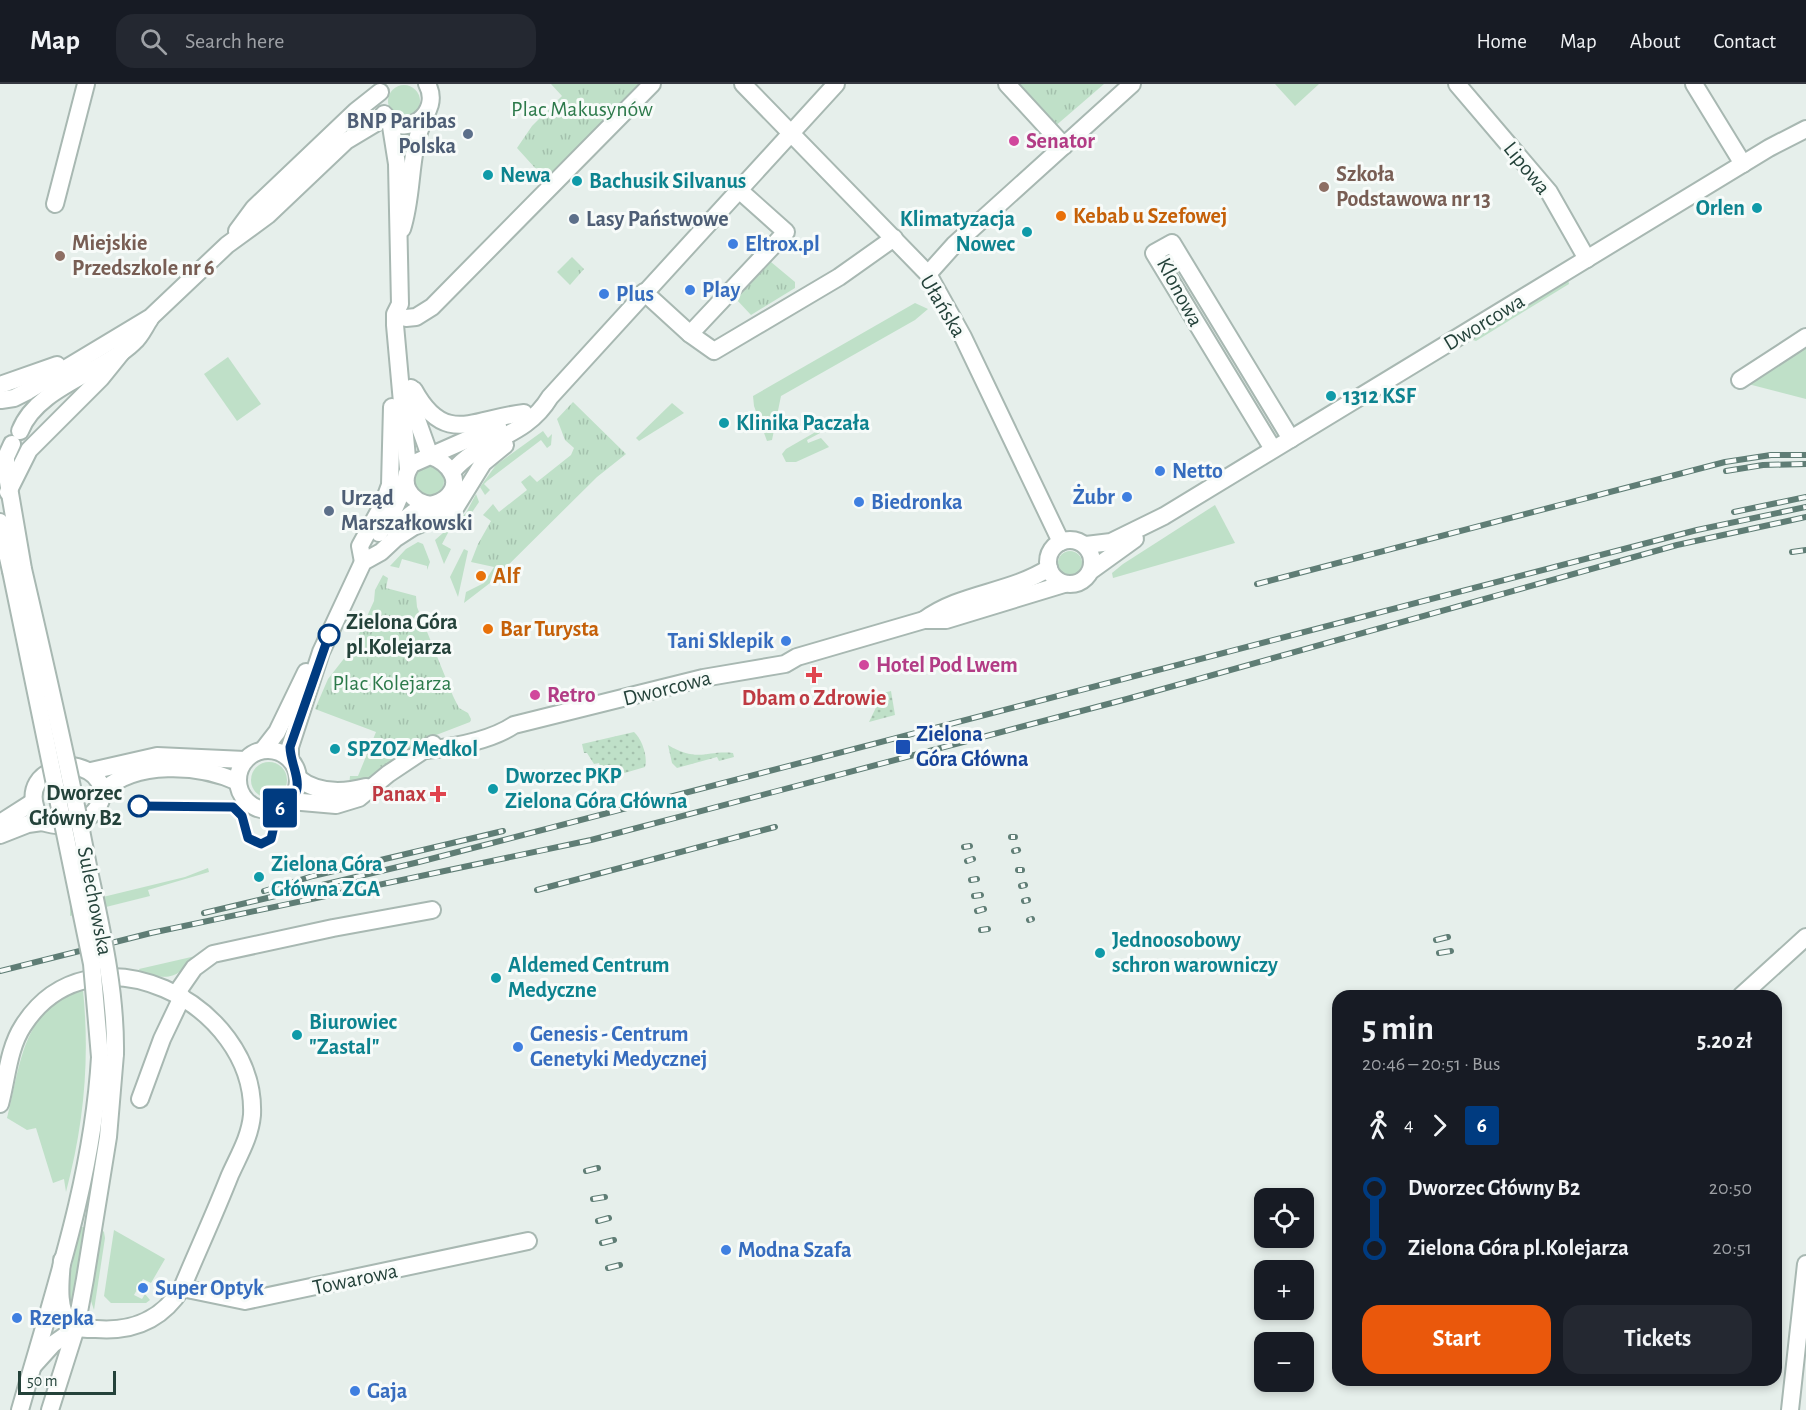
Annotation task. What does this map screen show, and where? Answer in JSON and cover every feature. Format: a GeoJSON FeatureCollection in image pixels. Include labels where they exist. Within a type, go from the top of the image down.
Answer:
{"type":"FeatureCollection","features":[{"type":"Feature","properties":{"kind":"street"},"geometry":{"type":"LineString","coordinates":[[55,204],[86,84]]}},
{"type":"Feature","properties":{"kind":"street"},"geometry":{"type":"LineString","coordinates":[[400,233],[408,212],[414,148],[432,101],[427,84]]}},
{"type":"Feature","properties":{"kind":"street"},"geometry":{"type":"LineString","coordinates":[[431,505],[411,497],[407,476],[395,314],[403,311],[424,314],[432,307],[652,84]]}},
{"type":"Feature","properties":{"kind":"street","name":"Ułańska"},"geometry":{"type":"LineString","coordinates":[[743,84],[928,274],[963,337],[1061,542]]}},
{"type":"Feature","properties":{"kind":"street"},"geometry":{"type":"LineString","coordinates":[[452,472],[474,452],[517,431],[540,414],[550,397],[644,292],[836,84]]}},
{"type":"Feature","properties":{"kind":"street"},"geometry":{"type":"LineString","coordinates":[[1007,84],[1064,146]]}},
{"type":"Feature","properties":{"kind":"street"},"geometry":{"type":"LineString","coordinates":[[928,274],[954,245],[1131,84]]}},
{"type":"Feature","properties":{"kind":"street","name":"Lipowa"},"geometry":{"type":"LineString","coordinates":[[1457,84],[1549,192],[1587,259]]}},
{"type":"Feature","properties":{"kind":"street"},"geometry":{"type":"LineString","coordinates":[[1703,87],[1743,164]]}},
{"type":"Feature","properties":{"kind":"street"},"geometry":{"type":"LineString","coordinates":[[365,558],[404,520],[419,509],[445,499],[450,494],[454,479],[445,462],[430,456],[414,408],[403,311],[400,233],[396,210],[396,148],[388,119],[379,101],[382,88]]}},
{"type":"Feature","properties":{"kind":"street"},"geometry":{"type":"LineString","coordinates":[[227,245],[254,208],[382,88]]}},
{"type":"Feature","properties":{"kind":"street"},"geometry":{"type":"LineString","coordinates":[[388,119],[396,124],[412,125],[425,117]]}},
{"type":"Feature","properties":{"kind":"street"},"geometry":{"type":"LineString","coordinates":[[0,395],[14,398],[151,317],[227,245],[268,215],[346,141],[388,119]]}},
{"type":"Feature","properties":{"kind":"street","name":"Dworcowa"},"geometry":{"type":"LineString","coordinates":[[1086,545],[1111,542],[1164,516],[1743,164],[1806,129]]}},
{"type":"Feature","properties":{"kind":"street"},"geometry":{"type":"LineString","coordinates":[[690,334],[786,232],[739,190]]}},
{"type":"Feature","properties":{"kind":"street"},"geometry":{"type":"LineString","coordinates":[[644,292],[690,334],[714,351],[839,277],[894,238]]}},
{"type":"Feature","properties":{"kind":"street","name":"Klonowa"},"geometry":{"type":"LineString","coordinates":[[1273,450],[1154,253],[1172,243],[1291,439]]}},
{"type":"Feature","properties":{"kind":"street"},"geometry":{"type":"LineString","coordinates":[[8,492],[29,450],[136,340],[151,317]]}},
{"type":"Feature","properties":{"kind":"street"},"geometry":{"type":"LineString","coordinates":[[1740,380],[1806,337]]}},
{"type":"Feature","properties":{"kind":"street"},"geometry":{"type":"LineString","coordinates":[[11,442],[26,416],[38,405],[93,367],[122,352]]}},
{"type":"Feature","properties":{"kind":"street"},"geometry":{"type":"LineString","coordinates":[[365,558],[360,546],[383,504],[390,485],[392,369],[397,363]]}},
{"type":"Feature","properties":{"kind":"street"},"geometry":{"type":"LineString","coordinates":[[410,381],[426,409],[441,421],[464,425],[524,412]]}},
{"type":"Feature","properties":{"kind":"street"},"geometry":{"type":"LineString","coordinates":[[0,395],[17,412],[11,442]]}},
{"type":"Feature","properties":{"kind":"street"},"geometry":{"type":"LineString","coordinates":[[321,652],[303,675],[277,732],[263,750],[245,760],[241,767],[238,782],[244,798],[258,809],[278,809],[290,801],[295,794],[298,778],[290,759],[290,747],[321,652],[365,558],[393,512],[407,476],[417,459],[430,456],[524,412],[550,397]]}},
{"type":"Feature","properties":{"kind":"street"},"geometry":{"type":"LineString","coordinates":[[365,558],[403,533],[454,510],[483,463],[510,441],[517,431]]}},
{"type":"Feature","properties":{"kind":"street","name":"Sulechowska"},"geometry":{"type":"LineString","coordinates":[[11,442],[6,457],[17,570]]}},
{"type":"Feature","properties":{"kind":"street","name":"Dworcowa"},"geometry":{"type":"LineString","coordinates":[[1092,570],[1164,516]]}},
{"type":"Feature","properties":{"kind":"street","name":"Sulechowska"},"geometry":{"type":"LineString","coordinates":[[0,522],[17,570],[66,752],[107,957],[108,1137],[76,1328],[50,1410]]}},
{"type":"Feature","properties":{"kind":"street"},"geometry":{"type":"LineString","coordinates":[[1071,539],[1086,545],[1092,556],[1092,570],[1078,583],[1064,584],[1057,580],[1049,568],[1050,553],[1061,542],[1071,539]]}},
{"type":"Feature","properties":{"kind":"street","name":"Dworcowa"},"geometry":{"type":"LineString","coordinates":[[924,620],[939,609],[1021,584],[1049,568]]}},
{"type":"Feature","properties":{"kind":"street","name":"Dworcowa"},"geometry":{"type":"LineString","coordinates":[[290,801],[344,804],[360,798],[440,738],[500,723],[514,725],[750,669],[761,670],[785,664],[796,657],[924,620],[946,620],[1064,584]]}},
{"type":"Feature","properties":{"kind":"street"},"geometry":{"type":"LineString","coordinates":[[263,750],[278,752],[290,759]]}},
{"type":"Feature","properties":{"kind":"street"},"geometry":{"type":"LineString","coordinates":[[42,822],[33,802],[35,787],[40,778],[50,770],[73,766],[91,771],[157,756],[245,760]]}},
{"type":"Feature","properties":{"kind":"street"},"geometry":{"type":"LineString","coordinates":[[102,792],[128,775],[168,770],[207,771],[238,782]]}},
{"type":"Feature","properties":{"kind":"street"},"geometry":{"type":"LineString","coordinates":[[0,835],[28,824],[42,822],[66,827],[84,822],[98,807],[102,792],[98,778],[91,771]]}},
{"type":"Feature","properties":{"kind":"street","name":"Dworcowa"},"geometry":{"type":"LineString","coordinates":[[298,778],[315,788],[333,791],[351,791],[373,786]]}},
{"type":"Feature","properties":{"kind":"street"},"geometry":{"type":"LineString","coordinates":[[0,823],[33,802]]}},
{"type":"Feature","properties":{"kind":"street"},"geometry":{"type":"LineString","coordinates":[[140,1099],[179,996],[194,968],[213,954],[333,928],[432,910]]}},
{"type":"Feature","properties":{"kind":"street"},"geometry":{"type":"LineString","coordinates":[[1748,990],[1806,937]]}},
{"type":"Feature","properties":{"kind":"street"},"geometry":{"type":"LineString","coordinates":[[0,1104],[18,1035],[29,1017],[56,993],[87,980],[114,976],[147,982],[179,996],[199,1008],[231,1043],[244,1067],[251,1094],[252,1114],[249,1132],[182,1288],[169,1307],[144,1324],[110,1331],[76,1328]]}},
{"type":"Feature","properties":{"kind":"street","name":"Sulechowska"},"geometry":{"type":"LineString","coordinates":[[20,1410],[93,1139],[108,1056]]}},
{"type":"Feature","properties":{"kind":"street","name":"Towarowa"},"geometry":{"type":"LineString","coordinates":[[182,1288],[245,1301],[528,1241]]}},
{"type":"Feature","properties":{"kind":"street","name":"Sulechowska"},"geometry":{"type":"LineString","coordinates":[[62,1260],[64,1312],[69,1323],[76,1328]]}},
{"type":"Feature","properties":{"kind":"street"},"geometry":{"type":"LineString","coordinates":[[1790,1410],[1800,1357],[1806,1264]]}},
{"type":"Feature","properties":{"kind":"street","name":"Sulechowska"},"geometry":{"type":"LineString","coordinates":[[32,1367],[53,1344],[76,1328]]}},
{"type":"Feature","properties":{"kind":"green space","name":"Plac Makusynów"},"geometry":{"type":"Polygon","coordinates":[[[551,84],[642,84],[545,179],[517,148],[532,126],[562,96],[551,84]]]}},
{"type":"Feature","properties":{"kind":"green space"},"geometry":{"type":"Polygon","coordinates":[[[1009,84],[1104,84],[1053,128],[1009,84]]]}},
{"type":"Feature","properties":{"kind":"green space"},"geometry":{"type":"Polygon","coordinates":[[[1275,84],[1319,84],[1295,106],[1275,84]]]}},
{"type":"Feature","properties":{"kind":"green space"},"geometry":{"type":"Polygon","coordinates":[[[404,85],[416,89],[420,101],[416,113],[404,117],[392,113],[388,101],[392,89],[404,85]]]}},
{"type":"Feature","properties":{"kind":"green space"},"geometry":{"type":"Polygon","coordinates":[[[572,257],[584,269],[570,285],[557,272],[572,257]]]}},
{"type":"Feature","properties":{"kind":"green space"},"geometry":{"type":"Polygon","coordinates":[[[771,262],[795,282],[795,288],[751,315],[736,299],[771,262]]]}},
{"type":"Feature","properties":{"kind":"green space"},"geometry":{"type":"Polygon","coordinates":[[[1568,279],[1569,284],[1476,341],[1473,340],[1473,336],[1568,279]]]}},
{"type":"Feature","properties":{"kind":"green space"},"geometry":{"type":"Polygon","coordinates":[[[915,303],[928,309],[915,320],[781,396],[772,440],[767,441],[754,406],[753,396],[915,303]]]}},
{"type":"Feature","properties":{"kind":"green space"},"geometry":{"type":"Polygon","coordinates":[[[1806,345],[1806,399],[1748,384],[1806,345]]]}},
{"type":"Feature","properties":{"kind":"green space"},"geometry":{"type":"Polygon","coordinates":[[[228,357],[261,404],[237,421],[204,374],[228,357]]]}},
{"type":"Feature","properties":{"kind":"green space"},"geometry":{"type":"Polygon","coordinates":[[[573,402],[626,454],[597,477],[490,583],[464,603],[466,592],[484,583],[494,567],[471,562],[491,521],[483,515],[493,504],[499,512],[527,490],[521,482],[530,475],[537,482],[571,455],[574,448],[565,440],[557,419],[573,402]]]}},
{"type":"Feature","properties":{"kind":"green space"},"geometry":{"type":"Polygon","coordinates":[[[672,403],[684,413],[639,441],[636,438],[672,403]]]}},
{"type":"Feature","properties":{"kind":"green space"},"geometry":{"type":"Polygon","coordinates":[[[819,430],[820,433],[807,440],[808,443],[821,438],[829,447],[796,462],[786,462],[782,454],[786,449],[819,430]]]}},
{"type":"Feature","properties":{"kind":"green space"},"geometry":{"type":"Polygon","coordinates":[[[543,431],[548,438],[552,434],[551,445],[547,448],[541,440],[487,481],[484,484],[490,490],[485,495],[480,487],[496,465],[543,431]]]}},
{"type":"Feature","properties":{"kind":"green space"},"geometry":{"type":"Polygon","coordinates":[[[429,466],[439,471],[444,481],[439,491],[429,496],[419,491],[414,481],[419,471],[429,466]]]}},
{"type":"Feature","properties":{"kind":"green space"},"geometry":{"type":"Polygon","coordinates":[[[476,494],[479,502],[458,533],[450,529],[442,544],[451,549],[444,564],[435,540],[466,513],[476,494]]]}},
{"type":"Feature","properties":{"kind":"green space"},"geometry":{"type":"Polygon","coordinates":[[[1215,505],[1235,543],[1113,578],[1112,573],[1123,564],[1215,505]]]}},
{"type":"Feature","properties":{"kind":"green space"},"geometry":{"type":"Polygon","coordinates":[[[418,542],[423,544],[430,562],[427,570],[427,566],[402,559],[399,568],[390,566],[406,549],[418,542]]]}},
{"type":"Feature","properties":{"kind":"green space"},"geometry":{"type":"Polygon","coordinates":[[[464,549],[468,551],[458,597],[450,577],[464,549]]]}},
{"type":"Feature","properties":{"kind":"green space"},"geometry":{"type":"Polygon","coordinates":[[[1070,551],[1079,554],[1082,563],[1079,572],[1070,575],[1061,572],[1058,563],[1061,554],[1070,551]]]}},
{"type":"Feature","properties":{"kind":"green space","name":"Plac Kolejarza"},"geometry":{"type":"Polygon","coordinates":[[[383,575],[388,578],[386,588],[416,596],[417,607],[453,696],[459,708],[468,713],[471,719],[470,722],[431,737],[366,780],[349,786],[350,776],[358,776],[376,732],[315,709],[328,679],[353,647],[383,575]]]}},
{"type":"Feature","properties":{"kind":"green space"},"geometry":{"type":"Polygon","coordinates":[[[891,691],[895,715],[869,722],[883,693],[891,691]]]}},
{"type":"Feature","properties":{"kind":"green space"},"geometry":{"type":"Polygon","coordinates":[[[634,732],[644,748],[645,767],[604,779],[599,763],[594,764],[587,753],[584,753],[582,744],[634,732]]]}},
{"type":"Feature","properties":{"kind":"green space"},"geometry":{"type":"Polygon","coordinates":[[[668,745],[695,755],[733,753],[734,757],[719,761],[717,757],[677,768],[672,763],[668,745]]]}},
{"type":"Feature","properties":{"kind":"green space"},"geometry":{"type":"Polygon","coordinates":[[[269,762],[282,767],[287,780],[282,793],[269,798],[256,793],[251,780],[256,767],[269,762]]]}},
{"type":"Feature","properties":{"kind":"green space"},"geometry":{"type":"Polygon","coordinates":[[[208,868],[209,872],[148,890],[150,896],[70,916],[70,905],[185,877],[208,868]]]}},
{"type":"Feature","properties":{"kind":"green space"},"geometry":{"type":"Polygon","coordinates":[[[200,955],[179,972],[168,977],[141,973],[139,969],[200,955]]]}},
{"type":"Feature","properties":{"kind":"green space"},"geometry":{"type":"Polygon","coordinates":[[[83,990],[86,1042],[84,1092],[77,1142],[66,1192],[64,1179],[53,1183],[36,1128],[27,1130],[7,1118],[21,1059],[35,1025],[47,1011],[63,999],[83,990]]]}},
{"type":"Feature","properties":{"kind":"green space"},"geometry":{"type":"Polygon","coordinates":[[[79,1227],[86,1227],[70,1314],[67,1292],[79,1227]]]}},
{"type":"Feature","properties":{"kind":"green space"},"geometry":{"type":"Polygon","coordinates":[[[101,1229],[105,1238],[94,1310],[89,1295],[101,1229]]]}},
{"type":"Feature","properties":{"kind":"green space"},"geometry":{"type":"Polygon","coordinates":[[[114,1230],[165,1259],[151,1283],[143,1279],[134,1295],[142,1299],[145,1294],[150,1300],[146,1303],[111,1303],[104,1296],[114,1230]]]}},
{"type":"Feature","properties":{"kind":"railway"},"geometry":{"type":"LineString","coordinates":[[1257,584],[1725,462],[1771,455],[1806,455]]}},
{"type":"Feature","properties":{"kind":"railway"},"geometry":{"type":"LineString","coordinates":[[1726,471],[1763,465],[1806,464]]}},
{"type":"Feature","properties":{"kind":"railway"},"geometry":{"type":"LineString","coordinates":[[1734,512],[1806,497]]}},
{"type":"Feature","properties":{"kind":"railway"},"geometry":{"type":"LineString","coordinates":[[204,913],[419,862],[1697,530],[1806,507]]}},
{"type":"Feature","properties":{"kind":"railway"},"geometry":{"type":"LineString","coordinates":[[0,971],[151,933],[591,840],[1127,699],[1677,545],[1806,517]]}},
{"type":"Feature","properties":{"kind":"railway"},"geometry":{"type":"LineString","coordinates":[[1792,552],[1806,550]]}},
{"type":"Feature","properties":{"kind":"railway"},"geometry":{"type":"LineString","coordinates":[[537,890],[775,827]]}},
{"type":"Feature","properties":{"kind":"railway"},"geometry":{"type":"LineString","coordinates":[[264,891],[313,876],[503,831]]}},
{"type":"Feature","properties":{"kind":"railway"},"geometry":{"type":"LineString","coordinates":[[964,847],[970,846]]}},
{"type":"Feature","properties":{"kind":"railway"},"geometry":{"type":"LineString","coordinates":[[1014,851],[1018,850]]}},
{"type":"Feature","properties":{"kind":"railway"},"geometry":{"type":"LineString","coordinates":[[967,861],[973,859]]}},
{"type":"Feature","properties":{"kind":"railway"},"geometry":{"type":"LineString","coordinates":[[971,880],[977,879]]}},
{"type":"Feature","properties":{"kind":"railway"},"geometry":{"type":"LineString","coordinates":[[1021,886],[1025,885]]}},
{"type":"Feature","properties":{"kind":"railway"},"geometry":{"type":"LineString","coordinates":[[974,896],[981,895]]}},
{"type":"Feature","properties":{"kind":"railway"},"geometry":{"type":"LineString","coordinates":[[1024,901],[1028,900]]}},
{"type":"Feature","properties":{"kind":"railway"},"geometry":{"type":"LineString","coordinates":[[977,911],[984,909]]}},
{"type":"Feature","properties":{"kind":"railway"},"geometry":{"type":"LineString","coordinates":[[981,930],[988,929]]}},
{"type":"Feature","properties":{"kind":"railway"},"geometry":{"type":"LineString","coordinates":[[1436,940],[1448,937]]}},
{"type":"Feature","properties":{"kind":"railway"},"geometry":{"type":"LineString","coordinates":[[1439,953],[1451,951]]}},
{"type":"Feature","properties":{"kind":"railway"},"geometry":{"type":"LineString","coordinates":[[586,1171],[598,1168]]}},
{"type":"Feature","properties":{"kind":"railway"},"geometry":{"type":"LineString","coordinates":[[593,1199],[605,1197]]}},
{"type":"Feature","properties":{"kind":"railway"},"geometry":{"type":"LineString","coordinates":[[598,1221],[609,1218]]}},
{"type":"Feature","properties":{"kind":"railway"},"geometry":{"type":"LineString","coordinates":[[602,1243],[614,1240]]}},
{"type":"Feature","properties":{"kind":"railway"},"geometry":{"type":"LineString","coordinates":[[608,1268],[620,1265]]}},
{"type":"Feature","properties":{"kind":"bus line","name":"6"},"geometry":{"type":"LineString","coordinates":[[139,806],[233,807],[242,816],[248,838],[261,844],[271,839],[278,809],[290,801],[295,794],[298,778],[290,759],[290,747],[321,652],[329,635]]}},
{"type":"Feature","properties":{"kind":"place","name":"BNP Paribas Polska"},"geometry":{"type":"Point","coordinates":[468,134]}},
{"type":"Feature","properties":{"kind":"place","name":"Senator"},"geometry":{"type":"Point","coordinates":[1014,141]}},
{"type":"Feature","properties":{"kind":"place","name":"Newa"},"geometry":{"type":"Point","coordinates":[488,175]}},
{"type":"Feature","properties":{"kind":"place","name":"Bachusik Silvanus"},"geometry":{"type":"Point","coordinates":[577,181]}},
{"type":"Feature","properties":{"kind":"place","name":"Szkoła Podstawowa nr 13"},"geometry":{"type":"Point","coordinates":[1324,187]}},
{"type":"Feature","properties":{"kind":"place","name":"Orlen"},"geometry":{"type":"Point","coordinates":[1757,208]}},
{"type":"Feature","properties":{"kind":"place","name":"Kebab u Szefowej"},"geometry":{"type":"Point","coordinates":[1061,216]}},
{"type":"Feature","properties":{"kind":"place","name":"Lasy Państwowe"},"geometry":{"type":"Point","coordinates":[574,219]}},
{"type":"Feature","properties":{"kind":"place","name":"Klimatyzacja Nowec"},"geometry":{"type":"Point","coordinates":[1027,232]}},
{"type":"Feature","properties":{"kind":"place","name":"Eltrox.pl"},"geometry":{"type":"Point","coordinates":[733,244]}},
{"type":"Feature","properties":{"kind":"place","name":"Miejskie Przedszkole nr 6"},"geometry":{"type":"Point","coordinates":[60,256]}},
{"type":"Feature","properties":{"kind":"place","name":"Play"},"geometry":{"type":"Point","coordinates":[690,290]}},
{"type":"Feature","properties":{"kind":"place","name":"Plus"},"geometry":{"type":"Point","coordinates":[604,294]}},
{"type":"Feature","properties":{"kind":"place","name":"1312 KSF"},"geometry":{"type":"Point","coordinates":[1331,396]}},
{"type":"Feature","properties":{"kind":"place","name":"Klinika Paczała"},"geometry":{"type":"Point","coordinates":[724,423]}},
{"type":"Feature","properties":{"kind":"place","name":"Netto"},"geometry":{"type":"Point","coordinates":[1160,471]}},
{"type":"Feature","properties":{"kind":"place","name":"Żubr"},"geometry":{"type":"Point","coordinates":[1127,497]}},
{"type":"Feature","properties":{"kind":"place","name":"Biedronka"},"geometry":{"type":"Point","coordinates":[859,502]}},
{"type":"Feature","properties":{"kind":"place","name":"Urząd Marszałkowski"},"geometry":{"type":"Point","coordinates":[329,511]}},
{"type":"Feature","properties":{"kind":"place","name":"Alf"},"geometry":{"type":"Point","coordinates":[481,576]}},
{"type":"Feature","properties":{"kind":"place","name":"Bar Turysta"},"geometry":{"type":"Point","coordinates":[488,629]}},
{"type":"Feature","properties":{"kind":"place","name":"Zielona Góra pl.Kolejarza"},"geometry":{"type":"Point","coordinates":[329,635]}},
{"type":"Feature","properties":{"kind":"place","name":"Tani Sklepik"},"geometry":{"type":"Point","coordinates":[786,641]}},
{"type":"Feature","properties":{"kind":"place","name":"Hotel Pod Lwem"},"geometry":{"type":"Point","coordinates":[864,665]}},
{"type":"Feature","properties":{"kind":"place","name":"Dbam o Zdrowie"},"geometry":{"type":"Point","coordinates":[814,675]}},
{"type":"Feature","properties":{"kind":"place","name":"Retro"},"geometry":{"type":"Point","coordinates":[535,695]}},
{"type":"Feature","properties":{"kind":"place","name":"Zielona Góra Główna"},"geometry":{"type":"Point","coordinates":[903,747]}},
{"type":"Feature","properties":{"kind":"place","name":"SPZOZ Medkol"},"geometry":{"type":"Point","coordinates":[335,749]}},
{"type":"Feature","properties":{"kind":"place","name":"Dworzec PKP Zielona Góra Główna"},"geometry":{"type":"Point","coordinates":[493,789]}},
{"type":"Feature","properties":{"kind":"place","name":"Panax"},"geometry":{"type":"Point","coordinates":[438,794]}},
{"type":"Feature","properties":{"kind":"place","name":"Dworzec Główny B2"},"geometry":{"type":"Point","coordinates":[139,806]}},
{"type":"Feature","properties":{"kind":"place","name":"Zielona Góra Główna ZGA"},"geometry":{"type":"Point","coordinates":[259,877]}},
{"type":"Feature","properties":{"kind":"place","name":"Jednoosobowy schron warowniczy"},"geometry":{"type":"Point","coordinates":[1100,953]}},
{"type":"Feature","properties":{"kind":"place","name":"Aldemed Centrum Medyczne"},"geometry":{"type":"Point","coordinates":[496,978]}},
{"type":"Feature","properties":{"kind":"place","name":"Biurowiec \"Zastal\""},"geometry":{"type":"Point","coordinates":[297,1035]}},
{"type":"Feature","properties":{"kind":"place","name":"Genesis - Centrum Genetyki Medycznej"},"geometry":{"type":"Point","coordinates":[518,1047]}},
{"type":"Feature","properties":{"kind":"place","name":"Modna Szafa"},"geometry":{"type":"Point","coordinates":[726,1250]}},
{"type":"Feature","properties":{"kind":"place","name":"Super Optyk"},"geometry":{"type":"Point","coordinates":[143,1288]}},
{"type":"Feature","properties":{"kind":"place","name":"Rzepka"},"geometry":{"type":"Point","coordinates":[17,1318]}},
{"type":"Feature","properties":{"kind":"place","name":"Gaja"},"geometry":{"type":"Point","coordinates":[355,1391]}}]}
